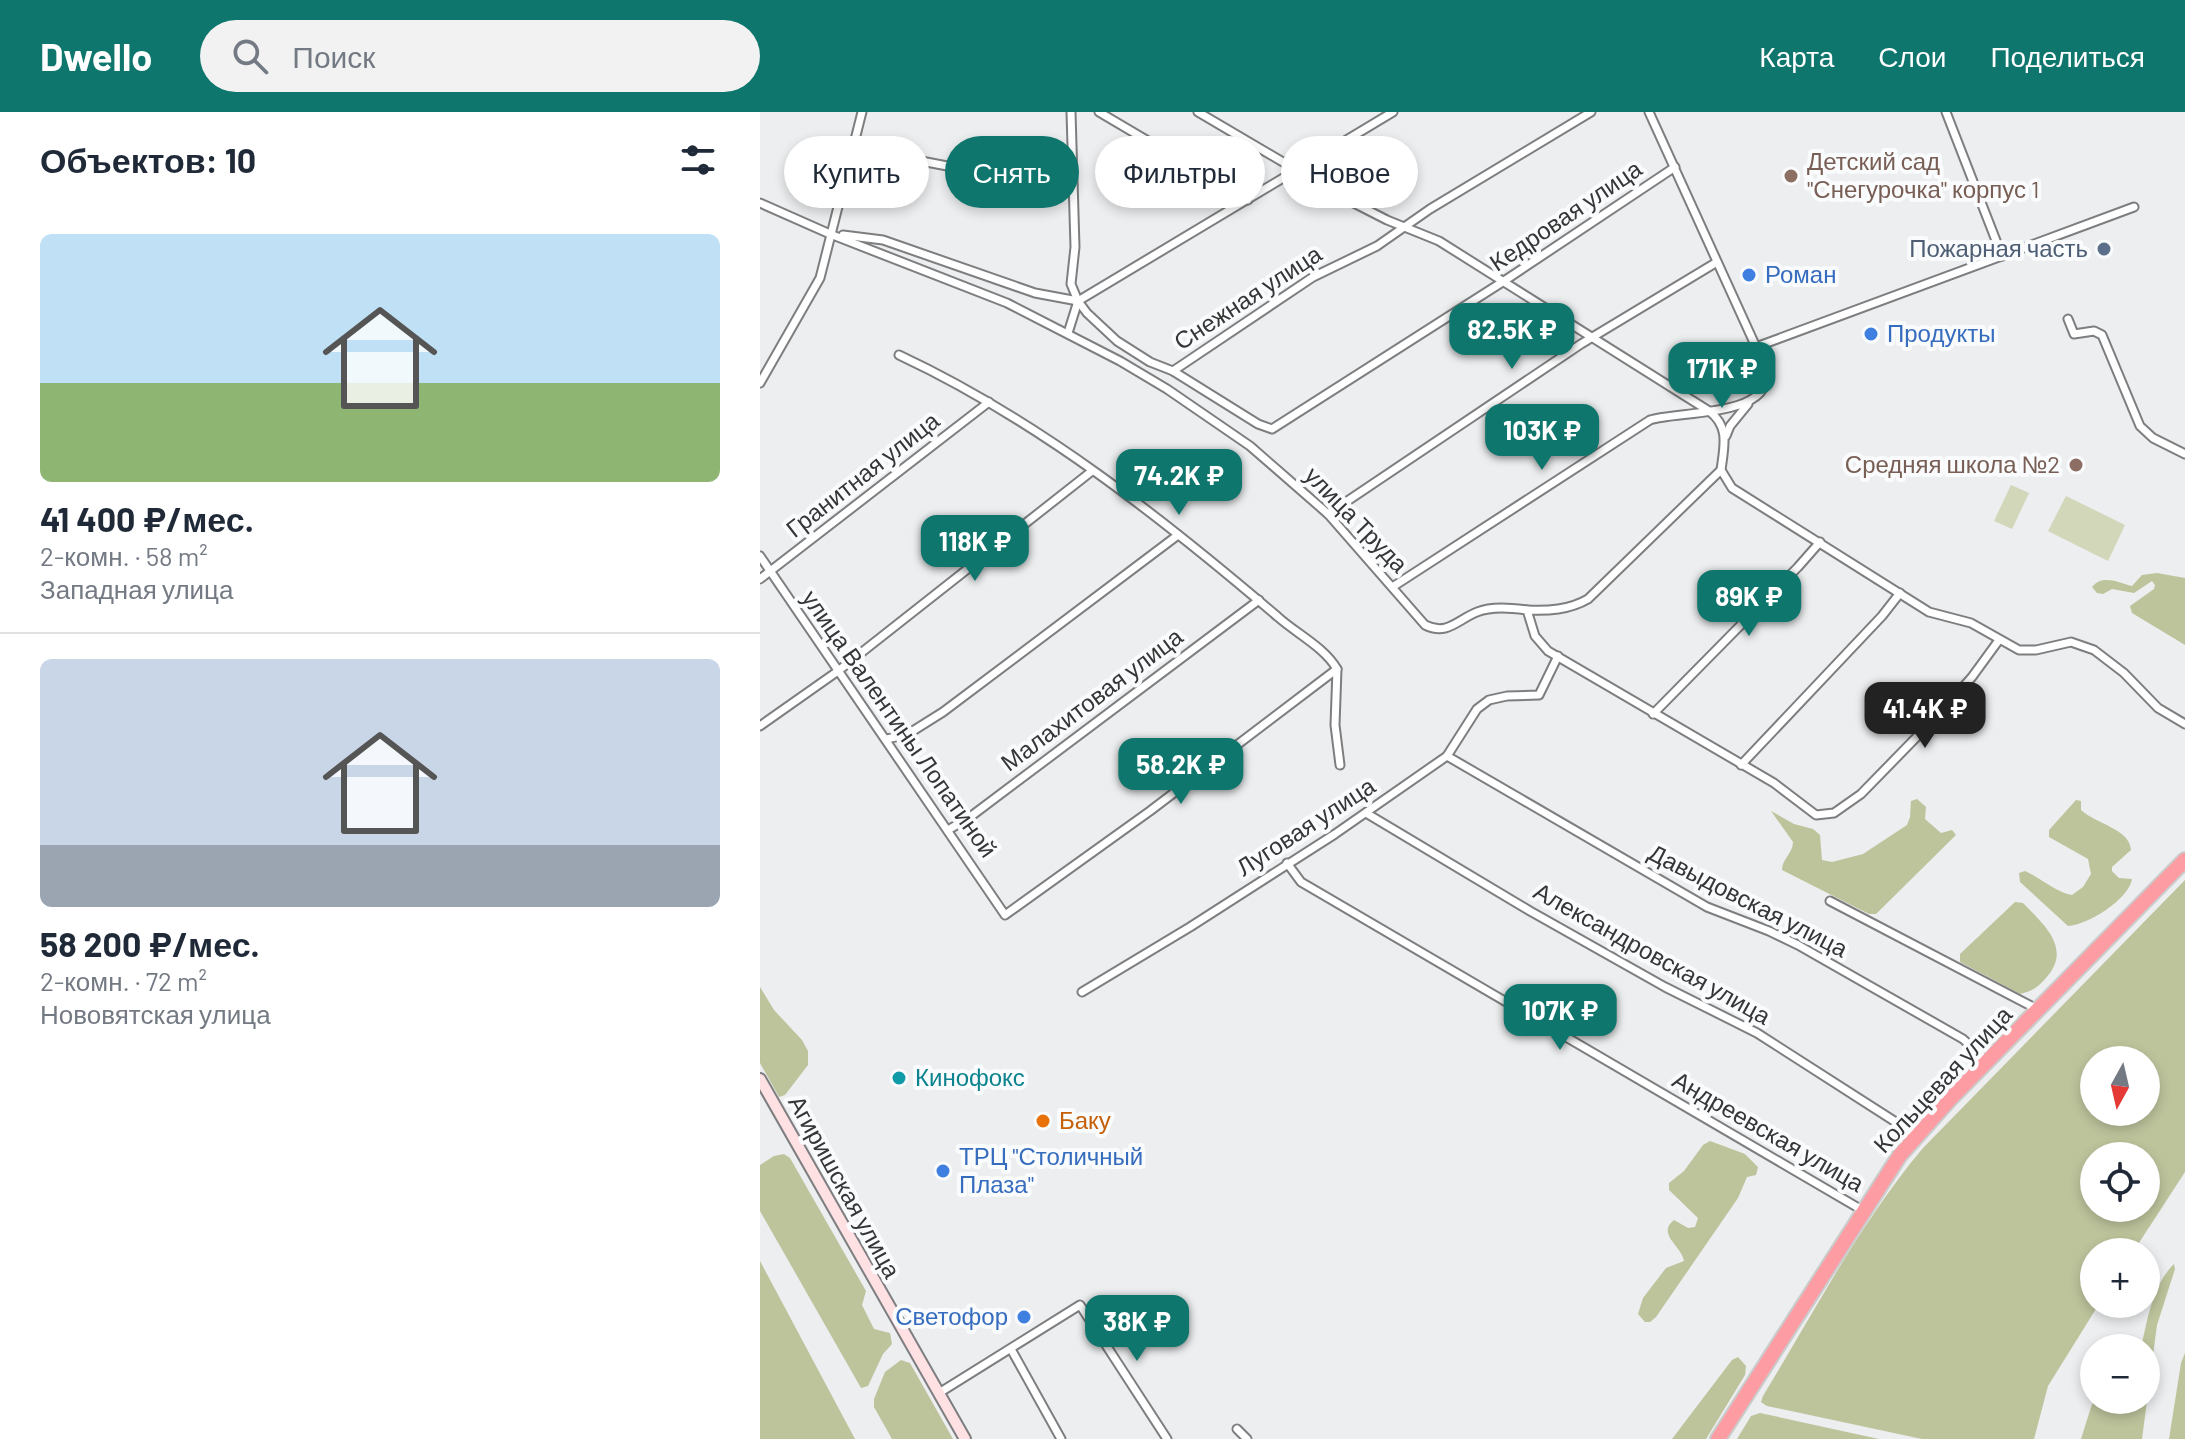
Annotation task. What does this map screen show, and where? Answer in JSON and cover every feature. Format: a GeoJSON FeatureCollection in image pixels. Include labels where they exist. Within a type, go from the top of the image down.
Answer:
{"type":"FeatureCollection","features":[{"type":"Feature","properties":{"kind":"highway","name":"Кольцевая улица"},"geometry":{"type":"LineString","coordinates":[[1718,1439],[1862,1210],[1916,1135],[2185,860]]}},
{"type":"Feature","properties":{"kind":"street"},"geometry":{"type":"LineString","coordinates":[[856,136],[862,112]]}},
{"type":"Feature","properties":{"kind":"street"},"geometry":{"type":"LineString","coordinates":[[1071,112],[1072,136]]}},
{"type":"Feature","properties":{"kind":"street"},"geometry":{"type":"LineString","coordinates":[[1099,112],[1140,136]]}},
{"type":"Feature","properties":{"kind":"street"},"geometry":{"type":"LineString","coordinates":[[1198,112],[1281,159]]}},
{"type":"Feature","properties":{"kind":"street"},"geometry":{"type":"LineString","coordinates":[[1353,136],[1393,112]]}},
{"type":"Feature","properties":{"kind":"street","name":"Снежная улица"},"geometry":{"type":"LineString","coordinates":[[1173,371],[1313,277],[1377,246],[1591,112]]}},
{"type":"Feature","properties":{"kind":"street"},"geometry":{"type":"LineString","coordinates":[[1649,112],[1767,376],[1763,388],[1730,426],[1721,470],[1588,599],[1554,610],[1527,610],[1538,641],[1653,714],[1774,783],[1809,811],[1822,815],[1834,813],[1861,794],[1941,712],[1999,640]]}},
{"type":"Feature","properties":{"kind":"street"},"geometry":{"type":"LineString","coordinates":[[1946,112],[2002,256]]}},
{"type":"Feature","properties":{"kind":"street","name":"Кедровая улица"},"geometry":{"type":"LineString","coordinates":[[1173,371],[1266,429],[1277,427],[1675,167]]}},
{"type":"Feature","properties":{"kind":"street","name":"улица Труда"},"geometry":{"type":"LineString","coordinates":[[760,203],[830,234],[1007,303],[1120,361],[1204,413],[1250,446],[1328,514],[1425,625],[1438,630],[1454,627],[1476,613],[1488,610],[1527,610]]}},
{"type":"Feature","properties":{"kind":"street"},"geometry":{"type":"LineString","coordinates":[[1756,347],[2134,207]]}},
{"type":"Feature","properties":{"kind":"street"},"geometry":{"type":"LineString","coordinates":[[760,383],[816,289],[837,208]]}},
{"type":"Feature","properties":{"kind":"street"},"geometry":{"type":"LineString","coordinates":[[1074,208],[1075,247],[1071,284],[1078,301],[1117,341],[1150,362],[1173,371]]}},
{"type":"Feature","properties":{"kind":"street"},"geometry":{"type":"LineString","coordinates":[[1068,333],[1078,301],[1235,208]]}},
{"type":"Feature","properties":{"kind":"street"},"geometry":{"type":"LineString","coordinates":[[1365,208],[1439,241],[1709,411],[1720,420],[1725,439]]}},
{"type":"Feature","properties":{"kind":"street","name":"улица Труда"},"geometry":{"type":"LineString","coordinates":[[830,234],[883,240],[1035,293],[1078,301]]}},
{"type":"Feature","properties":{"kind":"street"},"geometry":{"type":"LineString","coordinates":[[1328,514],[1594,338],[1717,262]]}},
{"type":"Feature","properties":{"kind":"street"},"geometry":{"type":"LineString","coordinates":[[2068,319],[2074,334],[2094,331],[2102,335],[2140,426],[2153,438],[2185,454]]}},
{"type":"Feature","properties":{"kind":"street"},"geometry":{"type":"LineString","coordinates":[[899,355],[989,402],[1048,439],[1178,535],[1322,652],[1337,669],[1334,711],[1340,765]]}},
{"type":"Feature","properties":{"kind":"street"},"geometry":{"type":"LineString","coordinates":[[1394,586],[1650,420],[1734,407],[1752,399]]}},
{"type":"Feature","properties":{"kind":"street","name":"Гранитная улица"},"geometry":{"type":"LineString","coordinates":[[760,579],[989,402]]}},
{"type":"Feature","properties":{"kind":"street"},"geometry":{"type":"LineString","coordinates":[[1721,470],[1732,488],[1741,495],[1929,612],[1971,623],[2015,649],[2026,651],[2071,642],[2094,650],[2124,673],[2158,708],[2185,724]]}},
{"type":"Feature","properties":{"kind":"street"},"geometry":{"type":"LineString","coordinates":[[760,726],[838,671],[1092,471]]}},
{"type":"Feature","properties":{"kind":"street"},"geometry":{"type":"LineString","coordinates":[[887,739],[908,734],[943,712],[1178,535]]}},
{"type":"Feature","properties":{"kind":"street"},"geometry":{"type":"LineString","coordinates":[[1653,714],[1820,542]]}},
{"type":"Feature","properties":{"kind":"street","name":"улица Валентины Лопатиной"},"geometry":{"type":"LineString","coordinates":[[760,556],[1005,915],[1150,811],[1337,669]]}},
{"type":"Feature","properties":{"kind":"street"},"geometry":{"type":"LineString","coordinates":[[1741,765],[1900,593]]}},
{"type":"Feature","properties":{"kind":"street","name":"Малахитовая улица"},"geometry":{"type":"LineString","coordinates":[[948,830],[1008,789],[1259,600]]}},
{"type":"Feature","properties":{"kind":"street","name":"Луговая улица"},"geometry":{"type":"LineString","coordinates":[[1082,992],[1190,927],[1366,813],[1447,756],[1477,709],[1489,700],[1539,695],[1558,656]]}},
{"type":"Feature","properties":{"kind":"street","name":"Давыдовская улица"},"geometry":{"type":"LineString","coordinates":[[1447,756],[1707,907],[1798,945],[1963,1039],[1987,1061]]}},
{"type":"Feature","properties":{"kind":"street","name":"Александровская улица"},"geometry":{"type":"LineString","coordinates":[[1366,813],[1665,987],[1757,1033],[1916,1135]]}},
{"type":"Feature","properties":{"kind":"street","name":"Андреевская улица"},"geometry":{"type":"LineString","coordinates":[[1287,863],[1301,882],[1862,1210]]}},
{"type":"Feature","properties":{"kind":"street"},"geometry":{"type":"LineString","coordinates":[[1830,901],[2038,1010]]}},
{"type":"Feature","properties":{"kind":"street","name":"Агиришская улица"},"geometry":{"type":"LineString","coordinates":[[760,1079],[965,1439]]}},
{"type":"Feature","properties":{"kind":"street"},"geometry":{"type":"LineString","coordinates":[[939,1393],[1080,1305],[1167,1439]]}},
{"type":"Feature","properties":{"kind":"street"},"geometry":{"type":"LineString","coordinates":[[1011,1349],[1061,1439]]}},
{"type":"Feature","properties":{"kind":"street"},"geometry":{"type":"LineString","coordinates":[[1237,1429],[1247,1439]]}},
{"type":"Feature","properties":{"kind":"green space"},"geometry":{"type":"Polygon","coordinates":[[[2011,485],[2029,493],[2012,529],[1994,521],[2011,485]]]}},
{"type":"Feature","properties":{"kind":"green space"},"geometry":{"type":"Polygon","coordinates":[[[2066,496],[2125,525],[2108,561],[2048,531],[2066,496]]]}},
{"type":"Feature","properties":{"kind":"green space"},"geometry":{"type":"Polygon","coordinates":[[[2157,573],[2185,578],[2185,645],[2132,613],[2130,606],[2154,589],[2152,581],[2134,593],[2112,589],[2103,594],[2092,587],[2105,580],[2132,586],[2142,575],[2157,573]]]}},
{"type":"Feature","properties":{"kind":"green space"},"geometry":{"type":"Polygon","coordinates":[[[1917,799],[1926,807],[1925,819],[1941,833],[1952,830],[1956,835],[1876,914],[1869,914],[1782,870],[1793,842],[1771,811],[1794,824],[1813,829],[1820,835],[1822,860],[1832,862],[1863,854],[1907,825],[1911,801],[1917,799]]]}},
{"type":"Feature","properties":{"kind":"green space"},"geometry":{"type":"Polygon","coordinates":[[[2076,800],[2081,801],[2081,810],[2087,815],[2125,837],[2131,850],[2112,867],[2112,871],[2119,878],[2132,879],[2124,895],[2106,910],[2068,926],[2020,882],[2019,873],[2025,871],[2072,895],[2083,887],[2091,874],[2088,859],[2049,837],[2049,830],[2076,800]]]}},
{"type":"Feature","properties":{"kind":"green space"},"geometry":{"type":"Polygon","coordinates":[[[2185,880],[2185,1172],[2160,1210],[2160,1142],[2080,1142],[2080,1222],[2152,1222],[2142,1238],[2080,1238],[2080,1318],[2090,1318],[2048,1386],[2034,1439],[1922,1439],[1767,1406],[1761,1402],[1819,1300],[1900,1177],[1923,1148],[2185,880]]]}},
{"type":"Feature","properties":{"kind":"green space"},"geometry":{"type":"Polygon","coordinates":[[[2015,902],[2023,903],[2046,928],[2056,947],[2057,957],[2054,967],[2038,986],[2020,994],[1960,962],[1960,954],[2015,902]]]}},
{"type":"Feature","properties":{"kind":"green space"},"geometry":{"type":"Polygon","coordinates":[[[760,987],[774,1010],[802,1040],[808,1051],[808,1065],[785,1095],[779,1097],[760,1063],[760,987]]]}},
{"type":"Feature","properties":{"kind":"green space"},"geometry":{"type":"Polygon","coordinates":[[[1710,1141],[1745,1154],[1758,1167],[1756,1175],[1747,1177],[1738,1198],[1656,1317],[1645,1322],[1638,1314],[1643,1298],[1666,1268],[1684,1261],[1669,1235],[1669,1225],[1674,1220],[1688,1228],[1695,1227],[1698,1218],[1669,1190],[1669,1183],[1710,1141]]]}},
{"type":"Feature","properties":{"kind":"green space"},"geometry":{"type":"Polygon","coordinates":[[[784,1154],[790,1158],[866,1291],[862,1305],[874,1329],[890,1333],[892,1344],[883,1354],[868,1386],[861,1388],[760,1211],[760,1165],[784,1154]]]}},
{"type":"Feature","properties":{"kind":"green space"},"geometry":{"type":"Polygon","coordinates":[[[760,1261],[855,1439],[760,1439],[760,1261]]]}},
{"type":"Feature","properties":{"kind":"green space"},"geometry":{"type":"Polygon","coordinates":[[[2174,1264],[2160,1316],[2160,1284],[2174,1264]]]}},
{"type":"Feature","properties":{"kind":"green space"},"geometry":{"type":"Polygon","coordinates":[[[2148,1318],[2159,1318],[2156,1334],[2144,1334],[2148,1318]]]}},
{"type":"Feature","properties":{"kind":"green space"},"geometry":{"type":"Polygon","coordinates":[[[2185,1353],[2185,1439],[2169,1439],[2181,1363],[2185,1353]]]}},
{"type":"Feature","properties":{"kind":"green space"},"geometry":{"type":"Polygon","coordinates":[[[1738,1357],[1746,1366],[1745,1375],[1706,1439],[1672,1439],[1732,1360],[1738,1357]]]}},
{"type":"Feature","properties":{"kind":"green space"},"geometry":{"type":"Polygon","coordinates":[[[901,1360],[910,1363],[953,1439],[892,1439],[874,1407],[874,1399],[885,1372],[901,1360]]]}},
{"type":"Feature","properties":{"kind":"green space"},"geometry":{"type":"Polygon","coordinates":[[[1760,1413],[1879,1439],[1737,1439],[1751,1416],[1760,1413]]]}},
{"type":"Feature","properties":{"kind":"green space"},"geometry":{"type":"Polygon","coordinates":[[[2089,1414],[2145,1414],[2142,1439],[2081,1439],[2089,1414]]]}},
{"type":"Feature","properties":{"kind":"place","name":"Детский сад \"Снегурочка\" корпус 1"},"geometry":{"type":"Point","coordinates":[1791,176]}},
{"type":"Feature","properties":{"kind":"place","name":"Пожарная часть"},"geometry":{"type":"Point","coordinates":[2104,249]}},
{"type":"Feature","properties":{"kind":"place","name":"Роман"},"geometry":{"type":"Point","coordinates":[1749,275]}},
{"type":"Feature","properties":{"kind":"place","name":"Продукты"},"geometry":{"type":"Point","coordinates":[1871,334]}},
{"type":"Feature","properties":{"kind":"place","name":"Средняя школа №2"},"geometry":{"type":"Point","coordinates":[2076,465]}},
{"type":"Feature","properties":{"kind":"place","name":"Кинофокс"},"geometry":{"type":"Point","coordinates":[899,1078]}},
{"type":"Feature","properties":{"kind":"place","name":"Баку"},"geometry":{"type":"Point","coordinates":[1043,1121]}},
{"type":"Feature","properties":{"kind":"place","name":"ТРЦ \"Столичный Плаза\""},"geometry":{"type":"Point","coordinates":[943,1171]}},
{"type":"Feature","properties":{"kind":"place","name":"Светофор"},"geometry":{"type":"Point","coordinates":[1024,1317]}}]}
